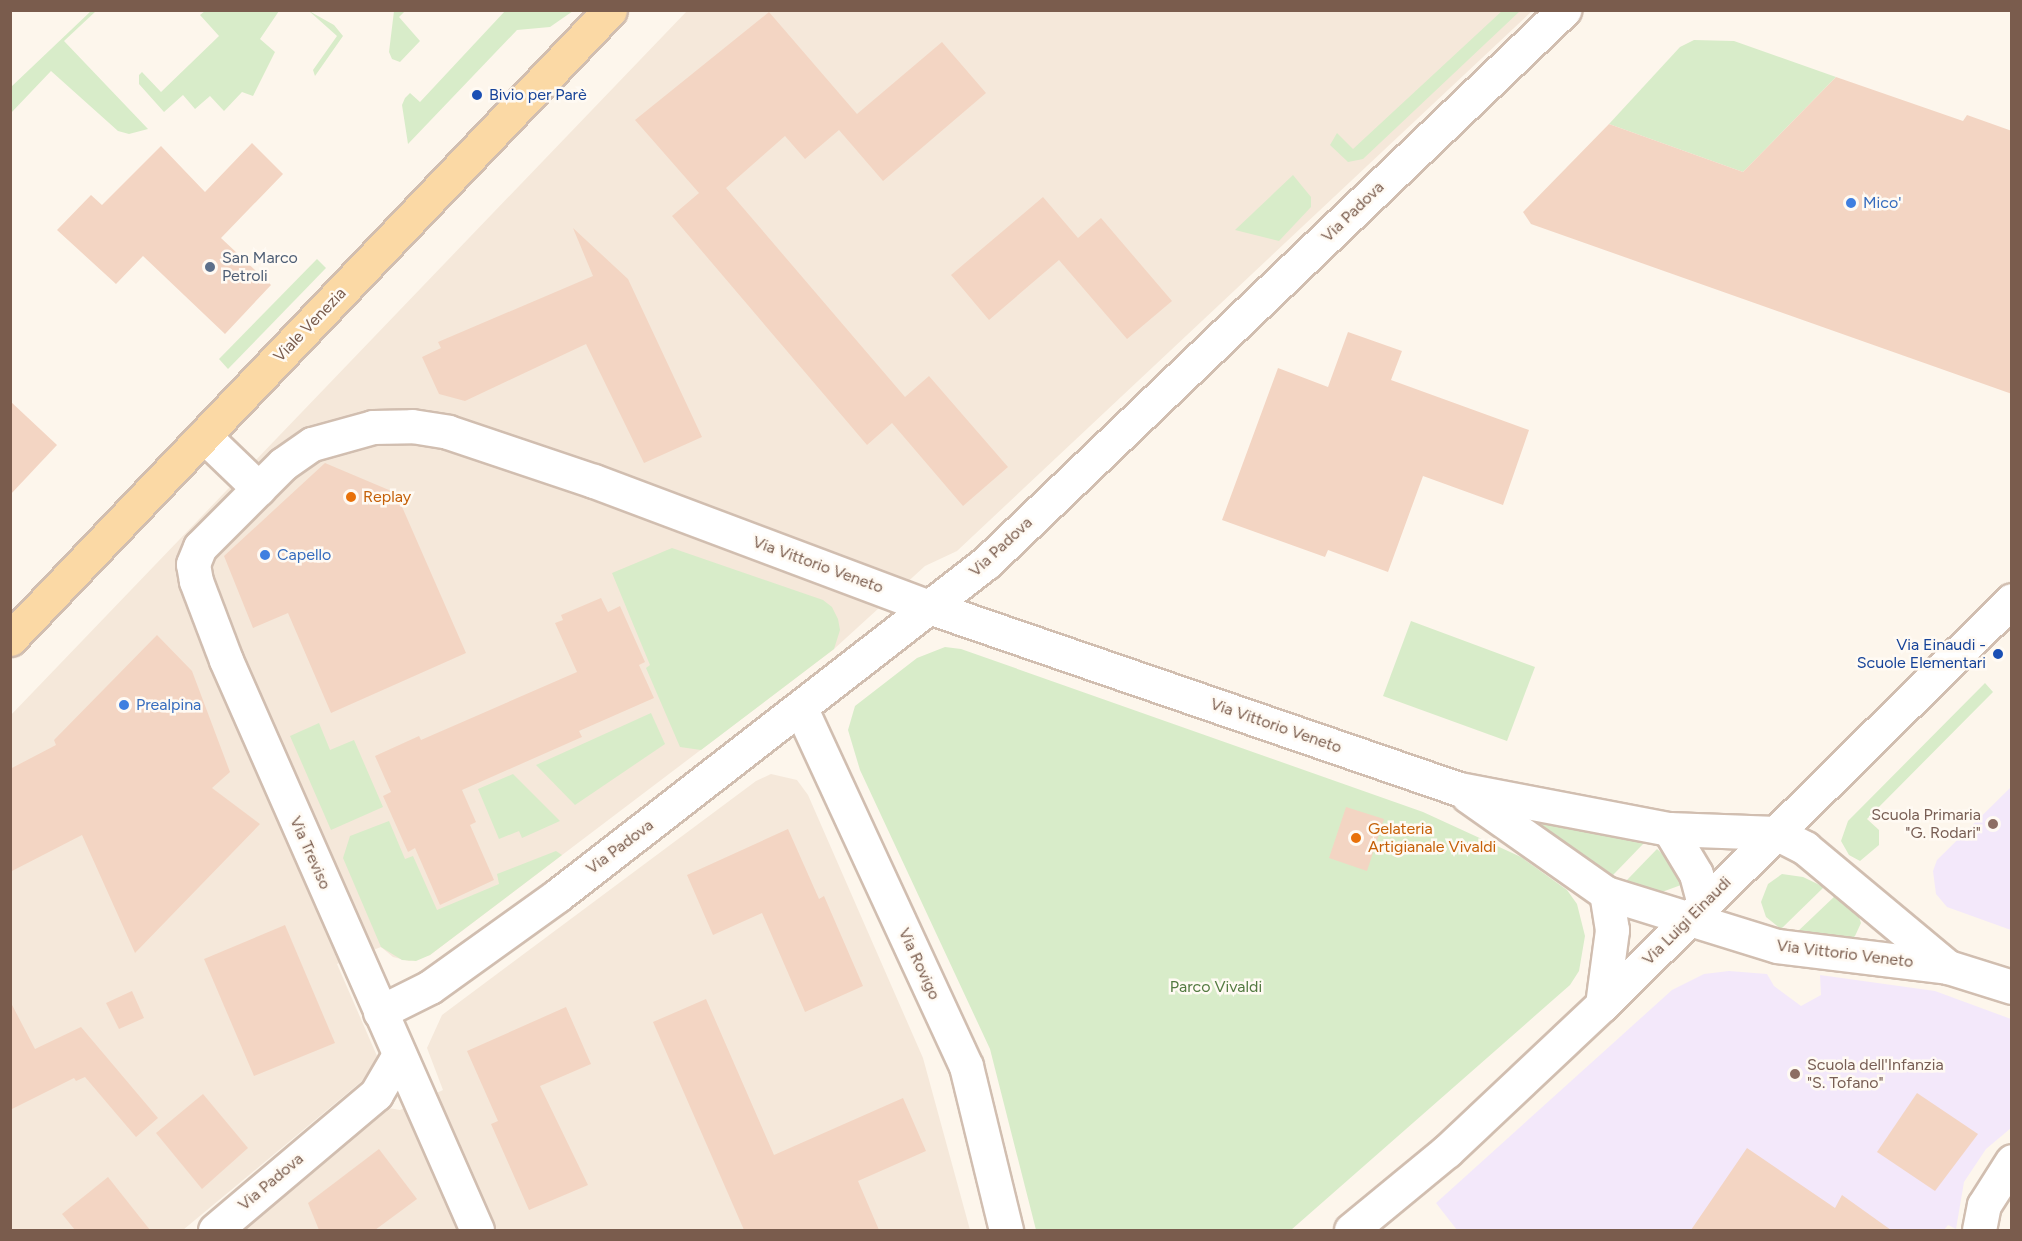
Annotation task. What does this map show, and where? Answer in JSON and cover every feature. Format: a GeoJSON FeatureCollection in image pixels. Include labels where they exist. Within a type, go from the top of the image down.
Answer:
{"type":"FeatureCollection","features":[{"type":"Feature","properties":{"kind":"main road","name":"Viale Venezia"},"geometry":{"type":"LineString","coordinates":[[10,639],[610,10]]}},
{"type":"Feature","properties":{"kind":"street","name":"Via Padova"},"geometry":{"type":"LineString","coordinates":[[380,1012],[430,987],[457,968],[801,709],[932,608],[987,562],[1564,10]]}},
{"type":"Feature","properties":{"kind":"street","name":"Via Vittorio Veneto"},"geometry":{"type":"LineString","coordinates":[[259,489],[283,464],[312,444],[339,434],[373,427],[412,426],[448,432],[594,481],[932,608],[1459,789],[1669,829],[1776,833],[1805,848],[1948,966]]}},
{"type":"Feature","properties":{"kind":"street"},"geometry":{"type":"LineString","coordinates":[[204,436],[259,489]]}},
{"type":"Feature","properties":{"kind":"street","name":"Via Treviso"},"geometry":{"type":"LineString","coordinates":[[259,489],[200,547],[194,564],[196,581],[225,660],[477,1230]]}},
{"type":"Feature","properties":{"kind":"street","name":"Via Luigi Einaudi"},"geometry":{"type":"LineString","coordinates":[[1351,1230],[1447,1151],[1602,1005],[2012,600]]}},
{"type":"Feature","properties":{"kind":"street","name":"Via Rovigo"},"geometry":{"type":"LineString","coordinates":[[801,709],[966,1066],[1006,1230]]}},
{"type":"Feature","properties":{"kind":"street","name":"Via Vittorio Veneto"},"geometry":{"type":"LineString","coordinates":[[1459,789],[1606,892],[1697,911],[1777,946],[1948,966],[2012,987]]}},
{"type":"Feature","properties":{"kind":"street"},"geometry":{"type":"LineString","coordinates":[[1669,829],[1696,874],[1697,911]]}},
{"type":"Feature","properties":{"kind":"street"},"geometry":{"type":"LineString","coordinates":[[1602,1005],[1611,942],[1611,909],[1606,892]]}},
{"type":"Feature","properties":{"kind":"street","name":"Via Padova"},"geometry":{"type":"LineString","coordinates":[[215,1230],[375,1094],[399,1055]]}},
{"type":"Feature","properties":{"kind":"street"},"geometry":{"type":"LineString","coordinates":[[1979,1230],[1984,1206],[2012,1161]]}},
{"type":"Feature","properties":{"kind":"shaded area"},"geometry":{"type":"Polygon","coordinates":[[[687,11],[1532,11],[957,551],[925,566],[834,649],[430,955],[409,961],[393,957],[381,947],[337,964],[377,1056],[368,1076],[183,1230],[11,1230],[10,716],[687,11]]]}},
{"type":"Feature","properties":{"kind":"shaded area"},"geometry":{"type":"Polygon","coordinates":[[[771,774],[797,780],[808,795],[923,1058],[970,1230],[238,1230],[383,1107],[400,1110],[443,1090],[427,1048],[442,1015],[756,781],[771,774]]]}},
{"type":"Feature","properties":{"kind":"shaded area","name":"Scuola Primaria \"G. Rodari\""},"geometry":{"type":"Polygon","coordinates":[[[2011,787],[2011,930],[1947,907],[1936,894],[1933,871],[1937,860],[2011,787]]]}},
{"type":"Feature","properties":{"kind":"shaded area","name":"Scuola dell'Infanzia \"S. Tofano\""},"geometry":{"type":"Polygon","coordinates":[[[1729,971],[1767,974],[1774,986],[1801,1006],[1821,995],[1820,975],[1935,991],[2011,1019],[2011,1128],[1986,1149],[1964,1182],[1956,1229],[1948,1225],[1944,1230],[1457,1230],[1436,1203],[1672,990],[1704,974],[1729,971]]]}},
{"type":"Feature","properties":{"kind":"green space"},"geometry":{"type":"Polygon","coordinates":[[[1503,10],[1520,11],[1363,159],[1348,162],[1330,145],[1337,133],[1353,149],[1503,10]]]}},
{"type":"Feature","properties":{"kind":"green space"},"geometry":{"type":"Polygon","coordinates":[[[91,11],[96,11],[64,41],[148,129],[129,134],[118,131],[51,71],[11,113],[11,87],[91,11]]]}},
{"type":"Feature","properties":{"kind":"green space"},"geometry":{"type":"Polygon","coordinates":[[[205,11],[279,11],[260,39],[275,52],[253,96],[242,92],[224,111],[210,96],[195,109],[183,95],[164,112],[139,84],[139,75],[142,72],[161,92],[219,36],[200,15],[205,11]]]}},
{"type":"Feature","properties":{"kind":"green space"},"geometry":{"type":"Polygon","coordinates":[[[309,11],[334,25],[343,36],[315,76],[313,70],[337,36],[309,11]]]}},
{"type":"Feature","properties":{"kind":"green space"},"geometry":{"type":"Polygon","coordinates":[[[394,11],[405,11],[399,17],[420,41],[400,62],[392,59],[389,52],[394,11]]]}},
{"type":"Feature","properties":{"kind":"green space"},"geometry":{"type":"Polygon","coordinates":[[[505,11],[573,11],[550,27],[517,30],[408,144],[402,105],[405,98],[410,93],[420,102],[505,11]]]}},
{"type":"Feature","properties":{"kind":"green space"},"geometry":{"type":"Polygon","coordinates":[[[1694,40],[1734,41],[1836,77],[1743,172],[1609,124],[1680,47],[1694,40]]]}},
{"type":"Feature","properties":{"kind":"green space"},"geometry":{"type":"Polygon","coordinates":[[[1293,175],[1311,197],[1311,207],[1279,241],[1235,230],[1293,175]]]}},
{"type":"Feature","properties":{"kind":"green space"},"geometry":{"type":"Polygon","coordinates":[[[317,259],[326,268],[228,369],[219,359],[317,259]]]}},
{"type":"Feature","properties":{"kind":"green space"},"geometry":{"type":"Polygon","coordinates":[[[672,548],[823,600],[832,607],[840,630],[834,649],[701,750],[680,747],[646,668],[650,665],[612,573],[672,548]]]}},
{"type":"Feature","properties":{"kind":"green space"},"geometry":{"type":"Polygon","coordinates":[[[1411,621],[1535,667],[1507,741],[1383,696],[1411,621]]]}},
{"type":"Feature","properties":{"kind":"green space","name":"Parco Vivaldi"},"geometry":{"type":"Polygon","coordinates":[[[945,647],[961,649],[1423,812],[1521,857],[1567,890],[1577,904],[1585,936],[1579,971],[1570,985],[1291,1230],[1036,1230],[990,1049],[860,770],[848,730],[855,706],[917,658],[945,647]]]}},
{"type":"Feature","properties":{"kind":"green space"},"geometry":{"type":"Polygon","coordinates":[[[1985,683],[1993,692],[1867,819],[1879,830],[1879,845],[1860,861],[1849,855],[1841,841],[1848,821],[1985,683]]]}},
{"type":"Feature","properties":{"kind":"green space"},"geometry":{"type":"Polygon","coordinates":[[[651,713],[665,744],[575,805],[536,765],[651,713]]]}},
{"type":"Feature","properties":{"kind":"green space"},"geometry":{"type":"Polygon","coordinates":[[[319,723],[330,750],[354,740],[383,807],[331,830],[290,736],[319,723]]]}},
{"type":"Feature","properties":{"kind":"green space"},"geometry":{"type":"Polygon","coordinates":[[[513,774],[560,821],[522,838],[519,831],[499,839],[478,789],[513,774]]]}},
{"type":"Feature","properties":{"kind":"green space"},"geometry":{"type":"Polygon","coordinates":[[[1530,818],[1622,832],[1644,843],[1613,875],[1529,823],[1530,818]]]}},
{"type":"Feature","properties":{"kind":"green space"},"geometry":{"type":"Polygon","coordinates":[[[389,821],[405,859],[413,856],[437,910],[499,884],[497,874],[556,851],[562,855],[430,955],[416,961],[402,960],[381,947],[343,858],[350,836],[389,821]]]}},
{"type":"Feature","properties":{"kind":"green space"},"geometry":{"type":"Polygon","coordinates":[[[1657,849],[1677,867],[1681,885],[1662,892],[1626,881],[1657,849]]]}},
{"type":"Feature","properties":{"kind":"green space"},"geometry":{"type":"Polygon","coordinates":[[[1782,874],[1803,877],[1824,887],[1781,929],[1766,917],[1761,902],[1768,884],[1782,874]]]}},
{"type":"Feature","properties":{"kind":"green space"},"geometry":{"type":"Polygon","coordinates":[[[1836,895],[1859,917],[1861,923],[1851,940],[1795,934],[1836,895]]]}},
{"type":"Feature","properties":{"kind":"building"},"geometry":{"type":"Polygon","coordinates":[[[769,12],[857,114],[942,42],[986,93],[883,181],[839,130],[805,159],[785,136],[726,188],[905,397],[929,376],[1008,467],[963,506],[892,423],[867,445],[672,216],[699,193],[635,120],[769,12]]]}},
{"type":"Feature","properties":{"kind":"building"},"geometry":{"type":"Polygon","coordinates":[[[1836,77],[1963,121],[1967,115],[2012,131],[2012,394],[1531,224],[1523,212],[1609,124],[1743,172],[1836,77]]]}},
{"type":"Feature","properties":{"kind":"building"},"geometry":{"type":"Polygon","coordinates":[[[252,143],[283,174],[221,238],[271,285],[225,334],[143,256],[116,284],[57,230],[91,195],[102,205],[161,146],[205,192],[252,143]]]}},
{"type":"Feature","properties":{"kind":"building"},"geometry":{"type":"Polygon","coordinates":[[[1043,197],[1078,238],[1101,218],[1172,301],[1127,339],[1059,260],[989,320],[951,275],[1043,197]]]}},
{"type":"Feature","properties":{"kind":"building"},"geometry":{"type":"Polygon","coordinates":[[[573,228],[628,279],[702,437],[644,463],[586,344],[465,401],[439,394],[422,357],[441,348],[438,342],[593,276],[573,228]]]}},
{"type":"Feature","properties":{"kind":"building"},"geometry":{"type":"Polygon","coordinates":[[[1348,332],[1402,351],[1391,380],[1529,430],[1503,505],[1423,476],[1388,572],[1328,550],[1325,557],[1222,520],[1278,368],[1328,387],[1348,332]]]}},
{"type":"Feature","properties":{"kind":"building"},"geometry":{"type":"Polygon","coordinates":[[[10,401],[57,445],[10,495],[10,401]]]}},
{"type":"Feature","properties":{"kind":"building"},"geometry":{"type":"Polygon","coordinates":[[[325,463],[396,493],[466,653],[331,713],[288,613],[253,628],[224,556],[325,463]]]}},
{"type":"Feature","properties":{"kind":"building"},"geometry":{"type":"Polygon","coordinates":[[[601,598],[608,612],[620,606],[645,662],[639,665],[654,698],[579,731],[582,737],[462,790],[476,822],[470,825],[494,880],[440,905],[415,848],[408,852],[383,796],[391,792],[375,756],[419,736],[421,740],[577,672],[555,623],[563,620],[561,615],[601,598]]]}},
{"type":"Feature","properties":{"kind":"building"},"geometry":{"type":"Polygon","coordinates":[[[157,635],[192,671],[230,772],[212,788],[260,824],[135,953],[82,835],[10,872],[10,769],[56,745],[54,740],[157,635]]]}},
{"type":"Feature","properties":{"kind":"building"},"geometry":{"type":"Polygon","coordinates":[[[1346,807],[1384,819],[1367,871],[1329,858],[1346,807]]]}},
{"type":"Feature","properties":{"kind":"building"},"geometry":{"type":"Polygon","coordinates":[[[788,829],[819,899],[824,896],[863,986],[805,1012],[762,913],[713,935],[687,875],[788,829]]]}},
{"type":"Feature","properties":{"kind":"building"},"geometry":{"type":"Polygon","coordinates":[[[285,925],[335,1043],[254,1076],[204,959],[285,925]]]}},
{"type":"Feature","properties":{"kind":"building"},"geometry":{"type":"Polygon","coordinates":[[[132,991],[144,1018],[119,1029],[106,1003],[132,991]]]}},
{"type":"Feature","properties":{"kind":"building"},"geometry":{"type":"Polygon","coordinates":[[[706,999],[774,1155],[903,1098],[926,1151],[858,1181],[879,1230],[744,1230],[653,1022],[706,999]]]}},
{"type":"Feature","properties":{"kind":"building"},"geometry":{"type":"Polygon","coordinates":[[[10,1001],[35,1049],[81,1027],[158,1118],[136,1137],[85,1077],[76,1081],[74,1078],[10,1110],[10,1001]]]}},
{"type":"Feature","properties":{"kind":"building"},"geometry":{"type":"Polygon","coordinates":[[[566,1007],[591,1064],[540,1086],[588,1185],[529,1210],[491,1124],[498,1121],[467,1051],[566,1007]]]}},
{"type":"Feature","properties":{"kind":"building"},"geometry":{"type":"Polygon","coordinates":[[[1917,1093],[1978,1134],[1935,1191],[1877,1152],[1917,1093]]]}},
{"type":"Feature","properties":{"kind":"building"},"geometry":{"type":"Polygon","coordinates":[[[203,1094],[248,1148],[202,1189],[156,1133],[203,1094]]]}},
{"type":"Feature","properties":{"kind":"building"},"geometry":{"type":"Polygon","coordinates":[[[1747,1148],[1835,1208],[1842,1195],[1891,1230],[1691,1230],[1747,1148]]]}},
{"type":"Feature","properties":{"kind":"building"},"geometry":{"type":"Polygon","coordinates":[[[379,1149],[417,1199],[375,1230],[319,1230],[308,1203],[379,1149]]]}},
{"type":"Feature","properties":{"kind":"building"},"geometry":{"type":"Polygon","coordinates":[[[108,1177],[150,1230],[75,1230],[62,1214],[108,1177]]]}},
{"type":"Feature","properties":{"kind":"place","name":"Bivio per Parè"},"geometry":{"type":"Point","coordinates":[477,95]}},
{"type":"Feature","properties":{"kind":"place","name":"Mico'"},"geometry":{"type":"Point","coordinates":[1851,203]}},
{"type":"Feature","properties":{"kind":"place","name":"San Marco Petroli"},"geometry":{"type":"Point","coordinates":[210,267]}},
{"type":"Feature","properties":{"kind":"place","name":"Replay"},"geometry":{"type":"Point","coordinates":[351,497]}},
{"type":"Feature","properties":{"kind":"place","name":"Capello"},"geometry":{"type":"Point","coordinates":[265,555]}},
{"type":"Feature","properties":{"kind":"place","name":"Via Einaudi - Scuole Elementari"},"geometry":{"type":"Point","coordinates":[1998,654]}},
{"type":"Feature","properties":{"kind":"place","name":"Prealpina"},"geometry":{"type":"Point","coordinates":[124,705]}},
{"type":"Feature","properties":{"kind":"place","name":"Scuola Primaria \"G. Rodari\""},"geometry":{"type":"Point","coordinates":[1993,824]}},
{"type":"Feature","properties":{"kind":"place","name":"Gelateria Artigianale Vivaldi"},"geometry":{"type":"Point","coordinates":[1356,838]}},
{"type":"Feature","properties":{"kind":"place","name":"Scuola dell'Infanzia \"S. Tofano\""},"geometry":{"type":"Point","coordinates":[1795,1074]}}]}
